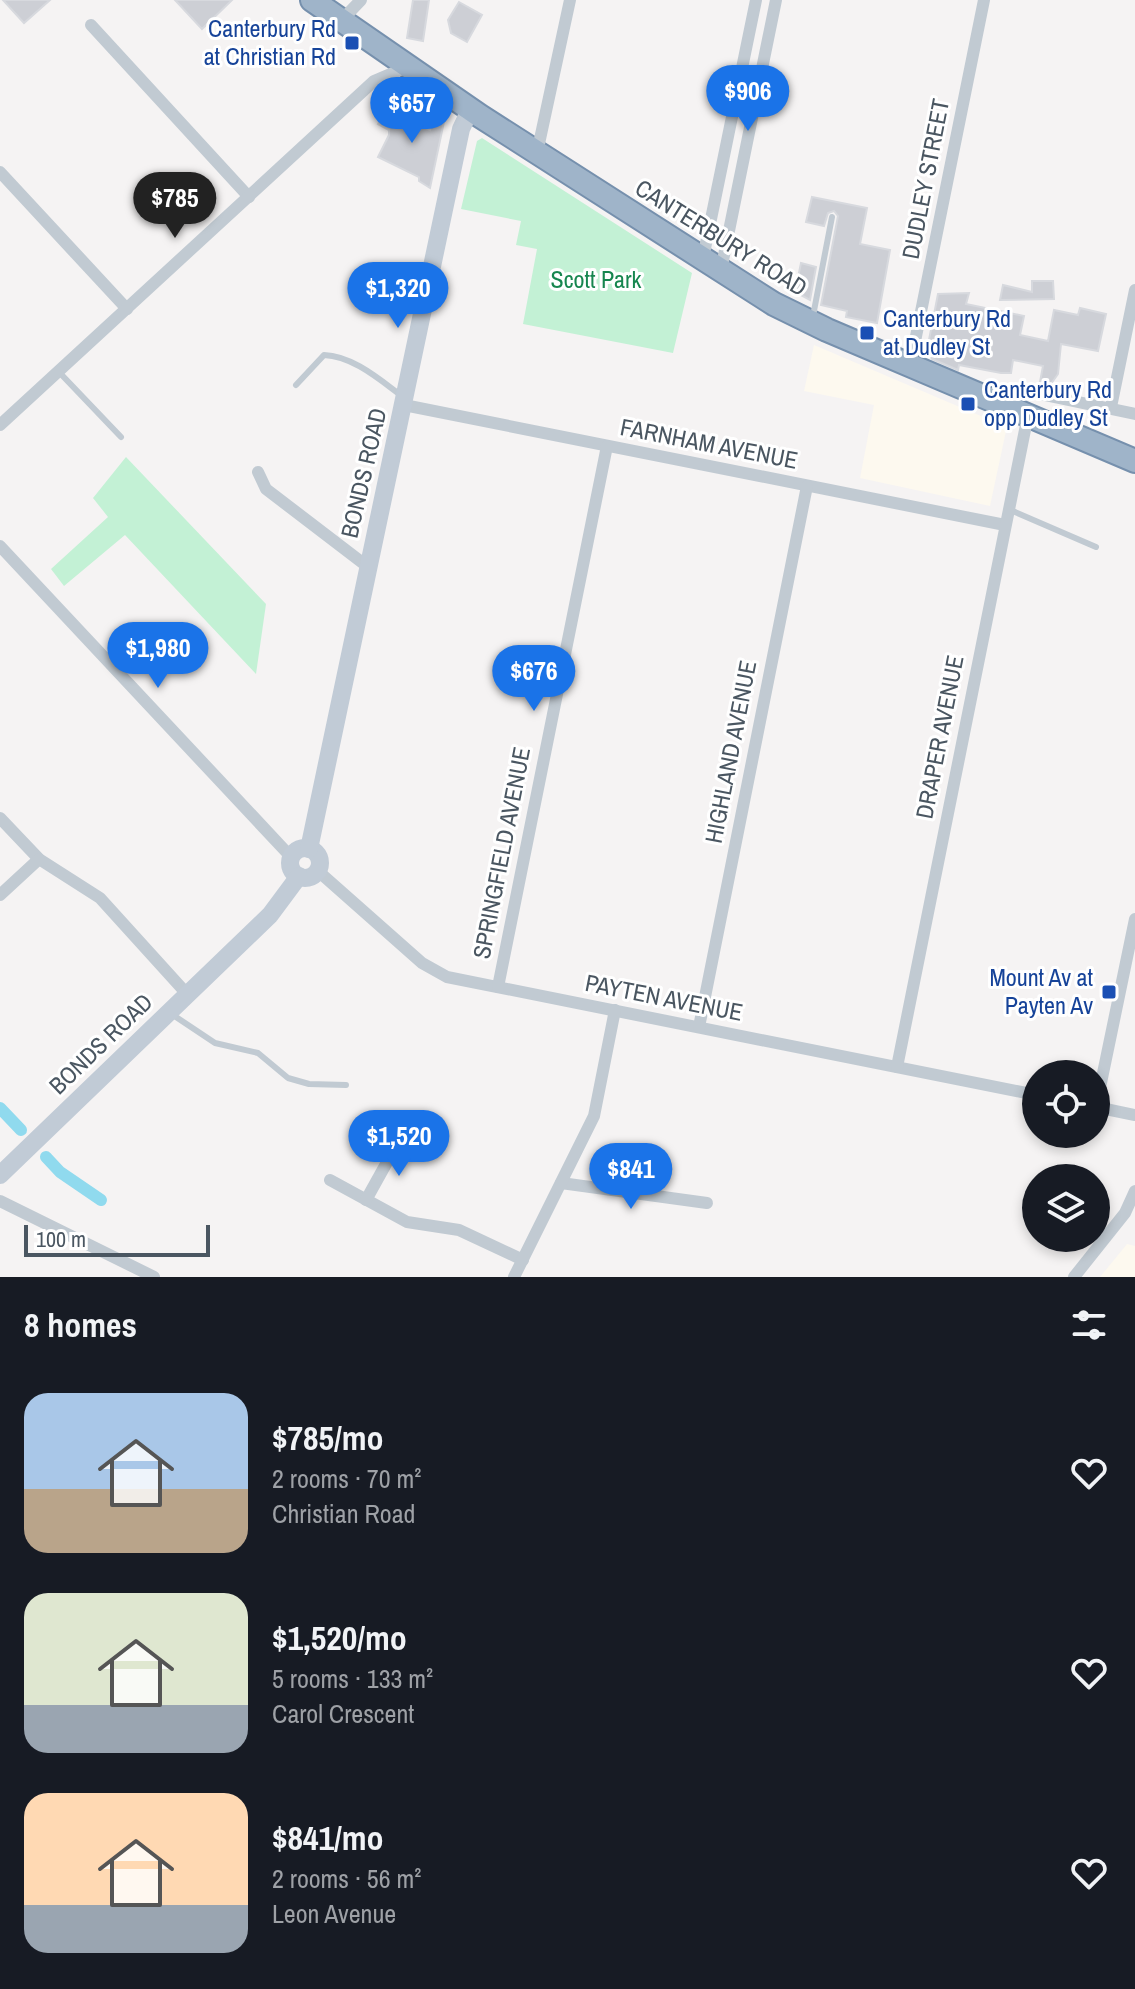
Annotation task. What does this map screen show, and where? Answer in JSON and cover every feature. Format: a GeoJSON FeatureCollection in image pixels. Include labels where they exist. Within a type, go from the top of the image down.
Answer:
{"type":"FeatureCollection","features":[{"type":"Feature","properties":{"kind":"highway","name":"CANTERBURY ROAD"},"geometry":{"type":"LineString","coordinates":[[312,0],[470,110],[712,264],[811,323],[1135,461]]}},
{"type":"Feature","properties":{"kind":"main road","name":"BONDS ROAD"},"geometry":{"type":"LineString","coordinates":[[309,849],[462,124],[470,110]]}},
{"type":"Feature","properties":{"kind":"main road"},"geometry":{"type":"LineString","coordinates":[[309,849],[319,858],[308,874],[291,867],[292,858],[297,851],[309,849]]}},
{"type":"Feature","properties":{"kind":"main road","name":"BONDS ROAD"},"geometry":{"type":"LineString","coordinates":[[0,1175],[270,915],[308,874]]}},
{"type":"Feature","properties":{"kind":"street"},"geometry":{"type":"LineString","coordinates":[[341,21],[361,0]]}},
{"type":"Feature","properties":{"kind":"street"},"geometry":{"type":"LineString","coordinates":[[537,153],[570,0]]}},
{"type":"Feature","properties":{"kind":"street"},"geometry":{"type":"LineString","coordinates":[[712,264],[709,230],[756,0]]}},
{"type":"Feature","properties":{"kind":"street"},"geometry":{"type":"LineString","coordinates":[[712,264],[729,233],[776,0]]}},
{"type":"Feature","properties":{"kind":"street","name":"DUDLEY STREET"},"geometry":{"type":"LineString","coordinates":[[910,366],[984,0]]}},
{"type":"Feature","properties":{"kind":"street"},"geometry":{"type":"LineString","coordinates":[[91,25],[249,197]]}},
{"type":"Feature","properties":{"kind":"street"},"geometry":{"type":"LineString","coordinates":[[0,425],[374,81],[407,67]]}},
{"type":"Feature","properties":{"kind":"street"},"geometry":{"type":"LineString","coordinates":[[0,172],[127,309]]}},
{"type":"Feature","properties":{"kind":"street"},"geometry":{"type":"LineString","coordinates":[[1111,407],[1135,290]]}},
{"type":"Feature","properties":{"kind":"street"},"geometry":{"type":"LineString","coordinates":[[1030,392],[1135,414]]}},
{"type":"Feature","properties":{"kind":"street","name":"FARNHAM AVENUE"},"geometry":{"type":"LineString","coordinates":[[405,402],[607,446],[1005,525]]}},
{"type":"Feature","properties":{"kind":"street","name":"DRAPER AVENUE"},"geometry":{"type":"LineString","coordinates":[[897,1067],[1028,415]]}},
{"type":"Feature","properties":{"kind":"street","name":"SPRINGFIELD AVENUE"},"geometry":{"type":"LineString","coordinates":[[498,987],[607,446]]}},
{"type":"Feature","properties":{"kind":"street"},"geometry":{"type":"LineString","coordinates":[[258,472],[266,489],[368,567]]}},
{"type":"Feature","properties":{"kind":"street","name":"HIGHLAND AVENUE"},"geometry":{"type":"LineString","coordinates":[[699,1027],[807,486]]}},
{"type":"Feature","properties":{"kind":"street"},"geometry":{"type":"LineString","coordinates":[[0,546],[292,858]]}},
{"type":"Feature","properties":{"kind":"street"},"geometry":{"type":"LineString","coordinates":[[0,818],[39,859],[100,898],[187,994]]}},
{"type":"Feature","properties":{"kind":"street"},"geometry":{"type":"LineString","coordinates":[[0,895],[39,859]]}},
{"type":"Feature","properties":{"kind":"street","name":"PAYTEN AVENUE"},"geometry":{"type":"LineString","coordinates":[[308,874],[429,967],[447,977],[1022,1092]]}},
{"type":"Feature","properties":{"kind":"street"},"geometry":{"type":"LineString","coordinates":[[1106,1060],[1135,919]]}},
{"type":"Feature","properties":{"kind":"street"},"geometry":{"type":"LineString","coordinates":[[514,1277],[594,1116],[615,1010]]}},
{"type":"Feature","properties":{"kind":"street"},"geometry":{"type":"LineString","coordinates":[[1110,1110],[1135,1115]]}},
{"type":"Feature","properties":{"kind":"street"},"geometry":{"type":"LineString","coordinates":[[366,1200],[391,1155],[405,1137]]}},
{"type":"Feature","properties":{"kind":"street"},"geometry":{"type":"LineString","coordinates":[[330,1180],[407,1222],[459,1230],[523,1260]]}},
{"type":"Feature","properties":{"kind":"street"},"geometry":{"type":"LineString","coordinates":[[561,1183],[707,1203]]}},
{"type":"Feature","properties":{"kind":"street"},"geometry":{"type":"LineString","coordinates":[[1074,1277],[1125,1213],[1135,1191]]}},
{"type":"Feature","properties":{"kind":"street"},"geometry":{"type":"LineString","coordinates":[[0,1201],[154,1277]]}},
{"type":"Feature","properties":{"kind":"lane"},"geometry":{"type":"LineString","coordinates":[[739,82],[758,86]]}},
{"type":"Feature","properties":{"kind":"lane"},"geometry":{"type":"LineString","coordinates":[[725,155],[743,159]]}},
{"type":"Feature","properties":{"kind":"lane"},"geometry":{"type":"LineString","coordinates":[[811,323],[832,217]]}},
{"type":"Feature","properties":{"kind":"lane"},"geometry":{"type":"LineString","coordinates":[[709,230],[729,233]]}},
{"type":"Feature","properties":{"kind":"lane"},"geometry":{"type":"LineString","coordinates":[[296,385],[324,355],[333,355],[364,370],[405,402]]}},
{"type":"Feature","properties":{"kind":"lane"},"geometry":{"type":"LineString","coordinates":[[58,371],[121,437]]}},
{"type":"Feature","properties":{"kind":"lane"},"geometry":{"type":"LineString","coordinates":[[1008,509],[1096,547]]}},
{"type":"Feature","properties":{"kind":"lane"},"geometry":{"type":"LineString","coordinates":[[168,1012],[215,1043],[258,1053],[288,1078],[309,1084],[346,1085]]}},
{"type":"Feature","properties":{"kind":"shaded area"},"geometry":{"type":"Polygon","coordinates":[[[814,345],[1002,425],[1006,431],[990,506],[860,478],[874,405],[804,391],[814,345]]]}},
{"type":"Feature","properties":{"kind":"shaded area"},"geometry":{"type":"Polygon","coordinates":[[[1127,1244],[1135,1246],[1135,1277],[1100,1277],[1127,1244]]]}},
{"type":"Feature","properties":{"kind":"green space","name":"Scott Park"},"geometry":{"type":"Polygon","coordinates":[[[482,138],[692,273],[673,353],[523,324],[537,249],[516,245],[521,221],[461,209],[477,141],[482,138]]]}},
{"type":"Feature","properties":{"kind":"green space"},"geometry":{"type":"Polygon","coordinates":[[[126,457],[266,604],[256,674],[125,535],[64,586],[51,569],[108,517],[93,498],[126,457]]]}},
{"type":"Feature","properties":{"kind":"building"},"geometry":{"type":"Polygon","coordinates":[[[3,0],[50,0],[24,23],[3,0]]]}},
{"type":"Feature","properties":{"kind":"building"},"geometry":{"type":"Polygon","coordinates":[[[175,0],[232,0],[202,29],[175,0]]]}},
{"type":"Feature","properties":{"kind":"building"},"geometry":{"type":"Polygon","coordinates":[[[413,0],[429,0],[423,41],[407,38],[413,0]]]}},
{"type":"Feature","properties":{"kind":"building"},"geometry":{"type":"Polygon","coordinates":[[[459,2],[482,15],[467,42],[451,33],[448,20],[459,2]]]}},
{"type":"Feature","properties":{"kind":"building"},"geometry":{"type":"Polygon","coordinates":[[[387,109],[430,130],[434,109],[445,117],[430,188],[419,181],[419,177],[378,157],[389,135],[389,130],[378,124],[387,109]]]}},
{"type":"Feature","properties":{"kind":"building"},"geometry":{"type":"Polygon","coordinates":[[[812,197],[867,208],[860,244],[890,250],[877,323],[846,317],[847,311],[821,305],[838,216],[834,211],[828,213],[824,226],[806,222],[812,197]]]}},
{"type":"Feature","properties":{"kind":"building"},"geometry":{"type":"Polygon","coordinates":[[[801,263],[816,267],[810,300],[795,292],[801,263]]]}},
{"type":"Feature","properties":{"kind":"building"},"geometry":{"type":"Polygon","coordinates":[[[1032,281],[1053,281],[1054,299],[1000,300],[1003,285],[1032,292],[1032,281]]]}},
{"type":"Feature","properties":{"kind":"building"},"geometry":{"type":"Polygon","coordinates":[[[969,293],[966,304],[1024,316],[1020,335],[1048,341],[1054,310],[1078,315],[1080,308],[1106,314],[1098,351],[1061,344],[1058,374],[1051,384],[1040,382],[1043,366],[1013,360],[1011,373],[1001,373],[959,365],[958,370],[932,359],[927,350],[938,294],[969,293]]]}},
{"type":"Feature","properties":{"kind":"waterway"},"geometry":{"type":"LineString","coordinates":[[0,1108],[21,1130]]}},
{"type":"Feature","properties":{"kind":"waterway"},"geometry":{"type":"LineString","coordinates":[[46,1157],[60,1172],[101,1200]]}},
{"type":"Feature","properties":{"kind":"place","name":"Canterbury Rd at Christian Rd"},"geometry":{"type":"Point","coordinates":[352,43]}},
{"type":"Feature","properties":{"kind":"place","name":"Canterbury Rd at Dudley St"},"geometry":{"type":"Point","coordinates":[867,333]}},
{"type":"Feature","properties":{"kind":"place","name":"Canterbury Rd opp Dudley St"},"geometry":{"type":"Point","coordinates":[968,404]}},
{"type":"Feature","properties":{"kind":"place","name":"Mount Av at Payten Av"},"geometry":{"type":"Point","coordinates":[1109,992]}}]}
